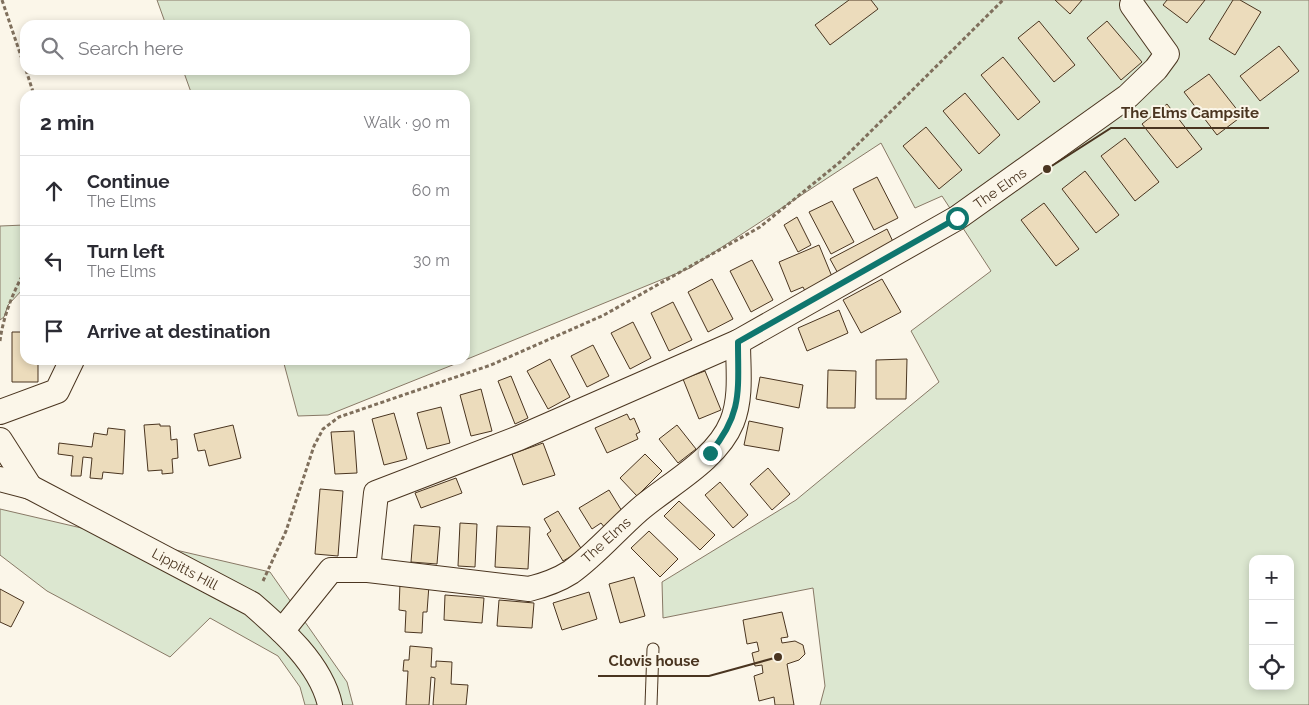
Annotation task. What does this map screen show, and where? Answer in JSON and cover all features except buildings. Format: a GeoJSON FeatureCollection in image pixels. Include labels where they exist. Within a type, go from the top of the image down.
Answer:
{"type":"FeatureCollection","features":[{"type":"Feature","properties":{"kind":"street","name":"The Elms"},"geometry":{"type":"LineString","coordinates":[[368,570],[376,493],[520,438],[738,342],[957,218],[1128,96],[1156,69],[1167,54],[1132,5]]}},
{"type":"Feature","properties":{"kind":"street","name":"The Elms"},"geometry":{"type":"LineString","coordinates":[[282,630],[332,570],[368,570],[529,589],[552,584],[572,571],[639,510],[710,453],[724,437],[733,421],[739,392],[738,342]]}},
{"type":"Feature","properties":{"kind":"street"},"geometry":{"type":"LineString","coordinates":[[0,412],[57,391],[70,365]]}},
{"type":"Feature","properties":{"kind":"street"},"geometry":{"type":"LineString","coordinates":[[0,440],[30,487]]}},
{"type":"Feature","properties":{"kind":"street","name":"Lippitts Hill"},"geometry":{"type":"LineString","coordinates":[[0,479],[30,487],[252,604],[282,630],[316,672],[330,705]]}},
{"type":"Feature","properties":{"kind":"lane"},"geometry":{"type":"LineString","coordinates":[[652,705],[653,649]]}},
{"type":"Feature","properties":{"kind":"path"},"geometry":{"type":"LineString","coordinates":[[2,0],[20,54]]}},
{"type":"Feature","properties":{"kind":"path"},"geometry":{"type":"LineString","coordinates":[[252,604],[286,531],[314,446],[323,429],[339,417],[492,365],[604,314],[760,227],[840,162],[1003,0]]}},
{"type":"Feature","properties":{"kind":"path"},"geometry":{"type":"LineString","coordinates":[[27,75],[32,90]]}},
{"type":"Feature","properties":{"kind":"path"},"geometry":{"type":"LineString","coordinates":[[0,341],[1,328],[20,280]]}},
{"type":"Feature","properties":{"kind":"green space"},"geometry":{"type":"Polygon","coordinates":[[[157,0],[1309,0],[1309,705],[820,705],[825,686],[813,588],[663,618],[662,582],[796,500],[939,382],[911,331],[991,271],[942,196],[915,208],[881,143],[690,268],[470,358],[470,90],[190,90],[185,75],[470,75],[470,20],[164,20],[157,0]]]}},
{"type":"Feature","properties":{"kind":"green space"},"geometry":{"type":"Polygon","coordinates":[[[20,225],[20,292],[8,305],[4,317],[0,320],[0,226],[20,225]]]}},
{"type":"Feature","properties":{"kind":"green space"},"geometry":{"type":"Polygon","coordinates":[[[284,365],[453,365],[328,415],[298,416],[284,365]]]}},
{"type":"Feature","properties":{"kind":"green space"},"geometry":{"type":"Polygon","coordinates":[[[0,509],[270,572],[347,682],[353,705],[305,705],[300,687],[278,656],[210,618],[170,657],[47,591],[0,555],[0,509]]]}},
{"type":"Feature","properties":{"kind":"place","name":"The Elms Campsite"},"geometry":{"type":"Point","coordinates":[1047,169]}},
{"type":"Feature","properties":{"kind":"place","name":"Clovis house"},"geometry":{"type":"Point","coordinates":[778,657]}},
{"type":"Feature","properties":{"kind":"route"},"geometry":{"type":"LineString","coordinates":[[710,453],[724,437],[733,421],[739,392],[738,342],[957,218]]}}]}
